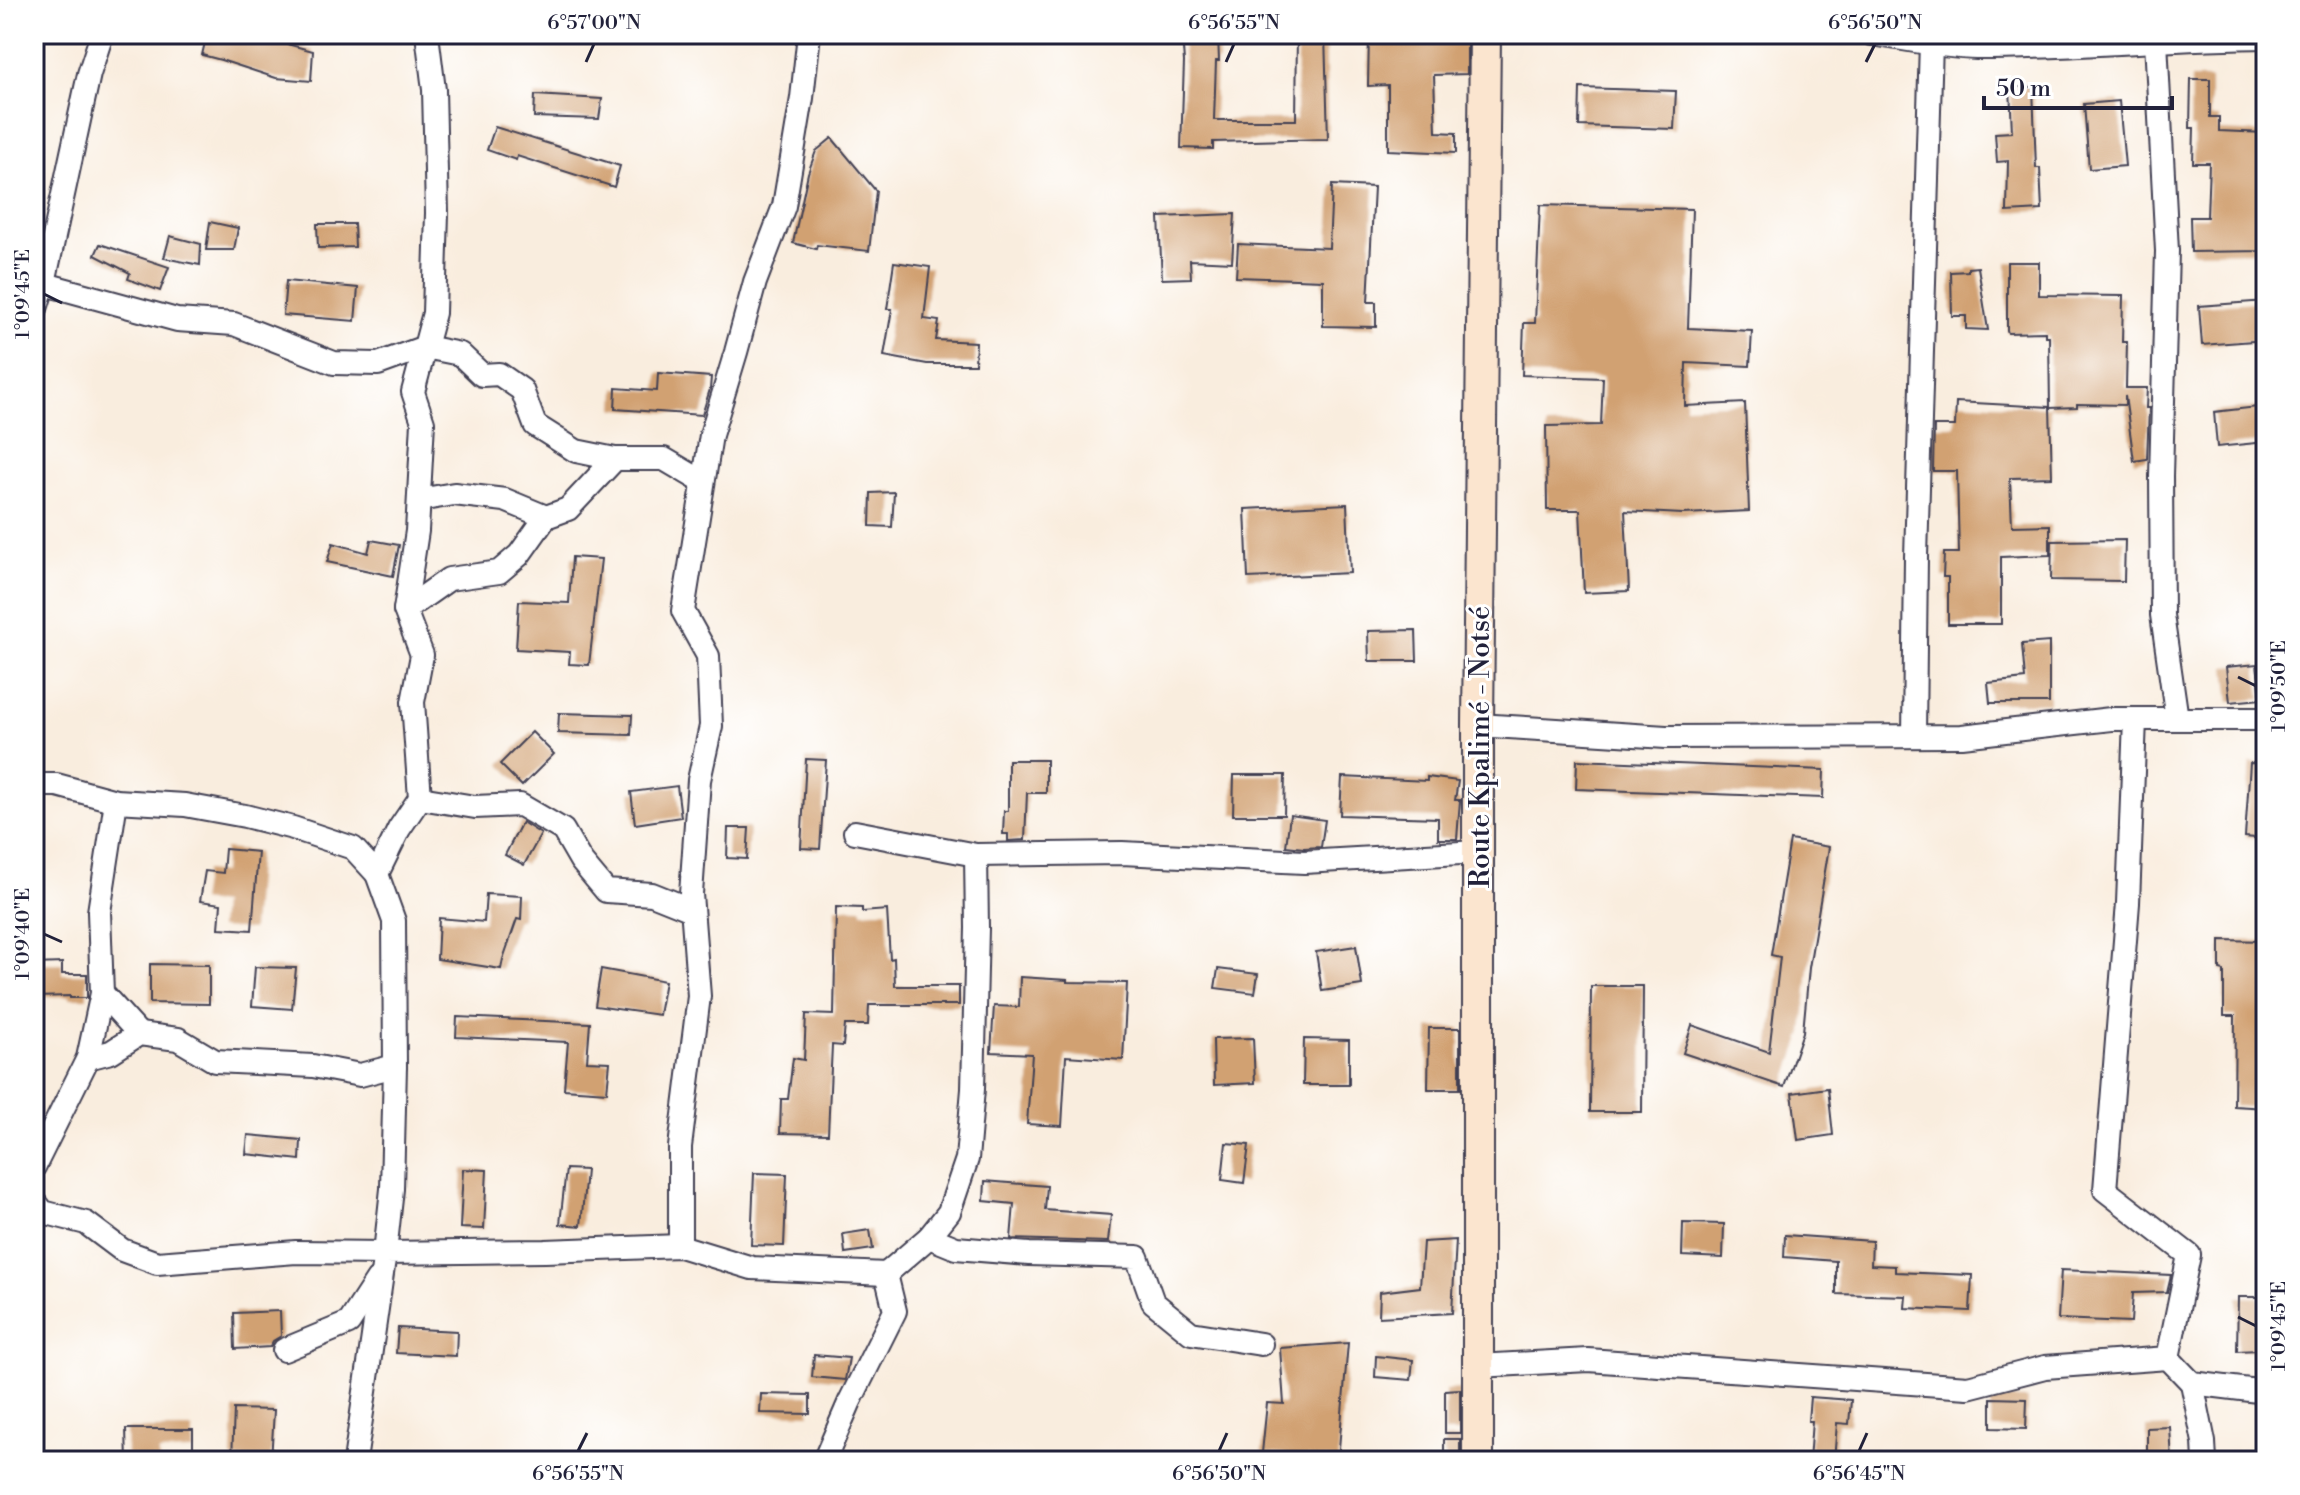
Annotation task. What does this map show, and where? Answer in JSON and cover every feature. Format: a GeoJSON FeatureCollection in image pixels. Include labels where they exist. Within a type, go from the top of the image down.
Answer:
{"type":"FeatureCollection","features":[{"type":"Feature","properties":{"kind":"main road","name":"Route Kpalimé - Notsé"},"geometry":{"type":"LineString","coordinates":[[1478,1461],[1478,725],[1485,34]]}},
{"type":"Feature","properties":{"kind":"street"},"geometry":{"type":"LineString","coordinates":[[34,315],[39,282],[89,74],[102,34]]}},
{"type":"Feature","properties":{"kind":"street"},"geometry":{"type":"LineString","coordinates":[[377,874],[399,829],[420,798],[413,702],[422,655],[405,610],[417,531],[423,422],[413,392],[434,313],[437,213],[434,90],[427,34]]}},
{"type":"Feature","properties":{"kind":"street"},"geometry":{"type":"LineString","coordinates":[[680,1246],[680,1147],[699,996],[691,894],[699,780],[711,726],[708,656],[683,611],[711,435],[755,282],[784,206],[809,34]]}},
{"type":"Feature","properties":{"kind":"street"},"geometry":{"type":"LineString","coordinates":[[1872,34],[1973,48],[2122,39],[2156,41],[2266,37]]}},
{"type":"Feature","properties":{"kind":"street"},"geometry":{"type":"LineString","coordinates":[[2156,41],[2167,251],[2161,476],[2162,615],[2177,719]]}},
{"type":"Feature","properties":{"kind":"street"},"geometry":{"type":"LineString","coordinates":[[1914,736],[1931,42]]}},
{"type":"Feature","properties":{"kind":"street"},"geometry":{"type":"LineString","coordinates":[[39,282],[177,320],[234,324],[334,363],[378,364],[425,347],[460,354],[482,375],[499,374],[522,390],[535,425],[576,451],[615,459],[664,459],[703,482]]}},
{"type":"Feature","properties":{"kind":"street"},"geometry":{"type":"LineString","coordinates":[[405,610],[449,579],[499,572],[519,555],[546,517],[568,509],[615,459]]}},
{"type":"Feature","properties":{"kind":"street"},"geometry":{"type":"LineString","coordinates":[[419,500],[454,494],[505,500],[546,517]]}},
{"type":"Feature","properties":{"kind":"street"},"geometry":{"type":"LineString","coordinates":[[1478,725],[1666,737],[1962,736],[2111,719],[2266,719]]}},
{"type":"Feature","properties":{"kind":"street"},"geometry":{"type":"LineString","coordinates":[[2135,719],[2128,903],[2105,1190],[2189,1255],[2168,1358]]}},
{"type":"Feature","properties":{"kind":"street"},"geometry":{"type":"LineString","coordinates":[[34,785],[57,785],[116,801],[185,805],[293,828],[353,848],[377,874],[394,921],[392,1189],[355,1461]]}},
{"type":"Feature","properties":{"kind":"street"},"geometry":{"type":"LineString","coordinates":[[420,798],[475,807],[520,805],[563,830],[581,861],[606,891],[652,894],[692,910]]}},
{"type":"Feature","properties":{"kind":"street"},"geometry":{"type":"LineString","coordinates":[[37,1157],[88,1058],[102,993],[99,912],[116,801]]}},
{"type":"Feature","properties":{"kind":"street"},"geometry":{"type":"LineString","coordinates":[[855,832],[976,855],[1122,853],[1304,862],[1478,852]]}},
{"type":"Feature","properties":{"kind":"street"},"geometry":{"type":"LineString","coordinates":[[37,1209],[86,1223],[122,1250],[157,1263],[296,1252],[384,1262],[530,1251],[680,1246],[752,1268],[886,1274],[929,1237],[949,1212],[967,1159],[973,1089],[976,855]]}},
{"type":"Feature","properties":{"kind":"street"},"geometry":{"type":"LineString","coordinates":[[102,993],[139,1034]]}},
{"type":"Feature","properties":{"kind":"street"},"geometry":{"type":"LineString","coordinates":[[88,1058],[111,1052],[139,1034],[178,1039],[215,1061],[313,1066],[360,1075],[395,1066]]}},
{"type":"Feature","properties":{"kind":"street"},"geometry":{"type":"LineString","coordinates":[[929,1237],[956,1248],[1137,1257],[1153,1302],[1191,1333],[1261,1344]]}},
{"type":"Feature","properties":{"kind":"street"},"geometry":{"type":"LineString","coordinates":[[284,1350],[349,1323],[384,1262]]}},
{"type":"Feature","properties":{"kind":"street"},"geometry":{"type":"LineString","coordinates":[[824,1461],[895,1311],[886,1274]]}},
{"type":"Feature","properties":{"kind":"street"},"geometry":{"type":"LineString","coordinates":[[1478,1366],[1588,1360],[1968,1387],[2045,1367],[2168,1358]]}},
{"type":"Feature","properties":{"kind":"street"},"geometry":{"type":"LineString","coordinates":[[2168,1358],[2192,1383],[2205,1461]]}},
{"type":"Feature","properties":{"kind":"street"},"geometry":{"type":"LineString","coordinates":[[2192,1383],[2266,1392]]}},
{"type":"Feature","properties":{"kind":"building"},"geometry":{"type":"Polygon","coordinates":[[[207,34],[250,34],[313,51],[311,81],[276,78],[202,55],[207,34]]]}},
{"type":"Feature","properties":{"kind":"building"},"geometry":{"type":"Polygon","coordinates":[[[1182,34],[1218,34],[1214,120],[1296,120],[1297,34],[1325,34],[1328,139],[1213,142],[1213,149],[1181,148],[1182,34]]]}},
{"type":"Feature","properties":{"kind":"building"},"geometry":{"type":"Polygon","coordinates":[[[1369,34],[1467,34],[1467,74],[1434,75],[1436,132],[1456,133],[1456,153],[1388,150],[1388,85],[1368,86],[1369,34]]]}},
{"type":"Feature","properties":{"kind":"building"},"geometry":{"type":"Polygon","coordinates":[[[2191,79],[2210,79],[2210,117],[2219,117],[2219,131],[2266,133],[2266,251],[2191,252],[2190,217],[2207,217],[2209,163],[2193,163],[2191,79]]]}},
{"type":"Feature","properties":{"kind":"building"},"geometry":{"type":"Polygon","coordinates":[[[2010,87],[2033,87],[2036,168],[2040,168],[2042,210],[2007,212],[2008,161],[1997,162],[1995,133],[2012,132],[2010,87]]]}},
{"type":"Feature","properties":{"kind":"building"},"geometry":{"type":"Polygon","coordinates":[[[1580,88],[1676,91],[1674,129],[1579,126],[1580,88]]]}},
{"type":"Feature","properties":{"kind":"building"},"geometry":{"type":"Polygon","coordinates":[[[535,95],[602,99],[599,119],[534,117],[535,95]]]}},
{"type":"Feature","properties":{"kind":"building"},"geometry":{"type":"Polygon","coordinates":[[[2119,101],[2125,166],[2089,169],[2084,104],[2119,101]]]}},
{"type":"Feature","properties":{"kind":"building"},"geometry":{"type":"Polygon","coordinates":[[[495,127],[620,166],[614,187],[517,156],[516,160],[487,150],[495,127]]]}},
{"type":"Feature","properties":{"kind":"building"},"geometry":{"type":"Polygon","coordinates":[[[832,138],[876,191],[869,251],[817,245],[816,249],[793,243],[808,173],[816,151],[832,138]]]}},
{"type":"Feature","properties":{"kind":"building"},"geometry":{"type":"Polygon","coordinates":[[[1332,185],[1374,187],[1368,302],[1376,302],[1376,327],[1323,326],[1323,280],[1236,277],[1238,244],[1329,248],[1332,185]]]}},
{"type":"Feature","properties":{"kind":"building"},"geometry":{"type":"Polygon","coordinates":[[[1540,205],[1692,209],[1688,328],[1752,331],[1750,366],[1686,363],[1685,406],[1745,403],[1749,511],[1683,514],[1625,511],[1629,591],[1584,593],[1580,510],[1547,510],[1546,426],[1601,425],[1603,378],[1522,375],[1524,323],[1535,323],[1540,205]]]}},
{"type":"Feature","properties":{"kind":"building"},"geometry":{"type":"Polygon","coordinates":[[[1235,214],[1232,262],[1190,260],[1191,278],[1162,279],[1159,217],[1235,214]]]}},
{"type":"Feature","properties":{"kind":"building"},"geometry":{"type":"Polygon","coordinates":[[[210,222],[238,228],[234,250],[206,250],[210,222]]]}},
{"type":"Feature","properties":{"kind":"building"},"geometry":{"type":"Polygon","coordinates":[[[317,224],[354,224],[355,247],[318,248],[317,224]]]}},
{"type":"Feature","properties":{"kind":"building"},"geometry":{"type":"Polygon","coordinates":[[[170,236],[201,244],[200,265],[164,258],[170,236]]]}},
{"type":"Feature","properties":{"kind":"building"},"geometry":{"type":"Polygon","coordinates":[[[100,244],[169,267],[160,291],[128,279],[130,273],[95,255],[100,244]]]}},
{"type":"Feature","properties":{"kind":"building"},"geometry":{"type":"Polygon","coordinates":[[[894,262],[930,267],[924,319],[939,321],[936,340],[976,342],[975,364],[927,364],[884,356],[892,309],[887,309],[894,262]]]}},
{"type":"Feature","properties":{"kind":"building"},"geometry":{"type":"Polygon","coordinates":[[[2007,262],[2039,262],[2039,295],[2123,296],[2122,342],[2127,342],[2126,388],[2147,388],[2147,459],[2134,461],[2125,396],[2125,405],[2077,404],[2077,407],[2050,408],[2049,336],[2045,336],[2045,332],[2008,333],[2007,262]]]}},
{"type":"Feature","properties":{"kind":"building"},"geometry":{"type":"Polygon","coordinates":[[[1978,267],[1988,330],[1966,329],[1966,316],[1952,316],[1951,272],[1978,267]]]}},
{"type":"Feature","properties":{"kind":"building"},"geometry":{"type":"Polygon","coordinates":[[[286,281],[358,288],[355,321],[283,315],[286,281]]]}},
{"type":"Feature","properties":{"kind":"building"},"geometry":{"type":"Polygon","coordinates":[[[2266,301],[2266,340],[2202,345],[2199,306],[2266,301]]]}},
{"type":"Feature","properties":{"kind":"building"},"geometry":{"type":"Polygon","coordinates":[[[658,373],[711,377],[702,415],[615,409],[616,388],[657,391],[658,373]]]}},
{"type":"Feature","properties":{"kind":"building"},"geometry":{"type":"Polygon","coordinates":[[[1956,402],[2050,407],[2052,477],[2010,478],[2012,526],[2050,525],[2050,555],[2001,557],[2001,624],[1948,624],[1948,577],[1943,577],[1944,553],[1959,553],[1957,471],[1933,471],[1934,426],[1955,426],[1956,402]]]}},
{"type":"Feature","properties":{"kind":"building"},"geometry":{"type":"Polygon","coordinates":[[[2266,406],[2266,442],[2217,447],[2214,412],[2266,406]]]}},
{"type":"Feature","properties":{"kind":"building"},"geometry":{"type":"Polygon","coordinates":[[[894,492],[892,527],[870,526],[871,493],[894,492]]]}},
{"type":"Feature","properties":{"kind":"building"},"geometry":{"type":"Polygon","coordinates":[[[1347,504],[1350,573],[1248,578],[1245,509],[1347,504]]]}},
{"type":"Feature","properties":{"kind":"building"},"geometry":{"type":"Polygon","coordinates":[[[371,540],[399,545],[393,576],[327,562],[333,543],[368,553],[371,540]]]}},
{"type":"Feature","properties":{"kind":"building"},"geometry":{"type":"Polygon","coordinates":[[[2125,540],[2124,581],[2051,580],[2052,541],[2125,540]]]}},
{"type":"Feature","properties":{"kind":"building"},"geometry":{"type":"Polygon","coordinates":[[[572,557],[601,559],[589,665],[569,664],[570,652],[516,649],[519,601],[569,603],[572,557]]]}},
{"type":"Feature","properties":{"kind":"building"},"geometry":{"type":"Polygon","coordinates":[[[1416,630],[1417,661],[1369,661],[1368,631],[1416,630]]]}},
{"type":"Feature","properties":{"kind":"building"},"geometry":{"type":"Polygon","coordinates":[[[2049,642],[2049,703],[1990,703],[1988,683],[2025,679],[2022,644],[2049,642]]]}},
{"type":"Feature","properties":{"kind":"building"},"geometry":{"type":"Polygon","coordinates":[[[2257,664],[2261,699],[2230,702],[2226,667],[2257,664]]]}},
{"type":"Feature","properties":{"kind":"building"},"geometry":{"type":"Polygon","coordinates":[[[559,713],[632,715],[631,735],[558,733],[559,713]]]}},
{"type":"Feature","properties":{"kind":"building"},"geometry":{"type":"Polygon","coordinates":[[[532,732],[554,754],[522,786],[500,764],[532,732]]]}},
{"type":"Feature","properties":{"kind":"building"},"geometry":{"type":"Polygon","coordinates":[[[806,759],[826,760],[820,849],[801,848],[806,759]]]}},
{"type":"Feature","properties":{"kind":"building"},"geometry":{"type":"Polygon","coordinates":[[[1008,760],[1046,760],[1046,793],[1027,793],[1025,840],[1008,841],[1008,834],[1003,834],[1004,811],[1008,811],[1008,760]]]}},
{"type":"Feature","properties":{"kind":"building"},"geometry":{"type":"Polygon","coordinates":[[[1577,760],[1824,770],[1823,798],[1576,789],[1577,760]]]}},
{"type":"Feature","properties":{"kind":"building"},"geometry":{"type":"Polygon","coordinates":[[[2250,763],[2266,764],[2266,839],[2245,837],[2250,763]]]}},
{"type":"Feature","properties":{"kind":"building"},"geometry":{"type":"Polygon","coordinates":[[[1234,775],[1285,775],[1284,815],[1233,815],[1234,775]]]}},
{"type":"Feature","properties":{"kind":"building"},"geometry":{"type":"Polygon","coordinates":[[[1342,777],[1427,781],[1427,777],[1458,781],[1455,800],[1460,800],[1457,839],[1438,839],[1438,818],[1340,815],[1342,777]]]}},
{"type":"Feature","properties":{"kind":"building"},"geometry":{"type":"Polygon","coordinates":[[[677,786],[681,817],[635,824],[631,792],[677,786]]]}},
{"type":"Feature","properties":{"kind":"building"},"geometry":{"type":"Polygon","coordinates":[[[1290,815],[1325,820],[1321,847],[1286,846],[1290,815]]]}},
{"type":"Feature","properties":{"kind":"building"},"geometry":{"type":"Polygon","coordinates":[[[522,822],[541,834],[524,865],[505,855],[522,822]]]}},
{"type":"Feature","properties":{"kind":"building"},"geometry":{"type":"Polygon","coordinates":[[[728,828],[749,828],[747,859],[727,858],[728,828]]]}},
{"type":"Feature","properties":{"kind":"building"},"geometry":{"type":"Polygon","coordinates":[[[1790,840],[1829,847],[1809,968],[1803,1032],[1784,1087],[1683,1053],[1692,1025],[1769,1052],[1780,957],[1771,955],[1790,840]]]}},
{"type":"Feature","properties":{"kind":"building"},"geometry":{"type":"Polygon","coordinates":[[[225,849],[258,852],[252,930],[219,928],[221,904],[200,901],[205,871],[223,873],[225,849]]]}},
{"type":"Feature","properties":{"kind":"building"},"geometry":{"type":"Polygon","coordinates":[[[486,894],[522,896],[521,920],[517,919],[501,969],[437,959],[439,918],[484,922],[486,894]]]}},
{"type":"Feature","properties":{"kind":"building"},"geometry":{"type":"Polygon","coordinates":[[[836,907],[862,908],[862,912],[887,910],[895,986],[959,986],[959,1005],[869,1005],[868,1025],[845,1025],[843,1046],[832,1045],[828,1134],[780,1133],[781,1099],[788,1099],[793,1058],[804,1060],[806,1014],[834,1015],[836,907]]]}},
{"type":"Feature","properties":{"kind":"building"},"geometry":{"type":"Polygon","coordinates":[[[2220,940],[2266,941],[2266,1108],[2234,1106],[2235,1016],[2224,1016],[2220,940]]]}},
{"type":"Feature","properties":{"kind":"building"},"geometry":{"type":"Polygon","coordinates":[[[1356,946],[1362,985],[1322,991],[1316,952],[1356,946]]]}},
{"type":"Feature","properties":{"kind":"building"},"geometry":{"type":"Polygon","coordinates":[[[62,963],[62,974],[87,974],[87,998],[34,997],[34,964],[62,963]]]}},
{"type":"Feature","properties":{"kind":"building"},"geometry":{"type":"Polygon","coordinates":[[[150,964],[209,965],[209,1004],[150,1003],[150,964]]]}},
{"type":"Feature","properties":{"kind":"building"},"geometry":{"type":"Polygon","coordinates":[[[255,967],[296,968],[292,1009],[252,1006],[255,967]]]}},
{"type":"Feature","properties":{"kind":"building"},"geometry":{"type":"Polygon","coordinates":[[[601,969],[665,981],[659,1015],[595,1006],[601,969]]]}},
{"type":"Feature","properties":{"kind":"building"},"geometry":{"type":"Polygon","coordinates":[[[1218,969],[1258,974],[1255,993],[1215,988],[1218,969]]]}},
{"type":"Feature","properties":{"kind":"building"},"geometry":{"type":"Polygon","coordinates":[[[1020,977],[1127,983],[1123,1060],[1066,1056],[1062,1126],[1027,1124],[1032,1054],[991,1052],[994,1006],[1019,1007],[1020,977]]]}},
{"type":"Feature","properties":{"kind":"building"},"geometry":{"type":"Polygon","coordinates":[[[1591,986],[1643,986],[1642,1112],[1590,1112],[1591,986]]]}},
{"type":"Feature","properties":{"kind":"building"},"geometry":{"type":"Polygon","coordinates":[[[457,1017],[590,1023],[587,1061],[610,1062],[607,1092],[564,1089],[568,1042],[456,1037],[457,1017]]]}},
{"type":"Feature","properties":{"kind":"building"},"geometry":{"type":"Polygon","coordinates":[[[1429,1028],[1460,1028],[1460,1089],[1428,1089],[1429,1028]]]}},
{"type":"Feature","properties":{"kind":"building"},"geometry":{"type":"Polygon","coordinates":[[[1253,1038],[1255,1083],[1214,1085],[1213,1039],[1253,1038]]]}},
{"type":"Feature","properties":{"kind":"building"},"geometry":{"type":"Polygon","coordinates":[[[1304,1039],[1349,1040],[1349,1085],[1303,1085],[1304,1039]]]}},
{"type":"Feature","properties":{"kind":"building"},"geometry":{"type":"Polygon","coordinates":[[[1828,1088],[1833,1135],[1798,1140],[1792,1093],[1828,1088]]]}},
{"type":"Feature","properties":{"kind":"building"},"geometry":{"type":"Polygon","coordinates":[[[248,1135],[301,1140],[300,1160],[246,1154],[248,1135]]]}},
{"type":"Feature","properties":{"kind":"building"},"geometry":{"type":"Polygon","coordinates":[[[1226,1143],[1249,1145],[1244,1183],[1222,1180],[1226,1143]]]}},
{"type":"Feature","properties":{"kind":"building"},"geometry":{"type":"Polygon","coordinates":[[[463,1169],[487,1170],[484,1229],[460,1228],[463,1169]]]}},
{"type":"Feature","properties":{"kind":"building"},"geometry":{"type":"Polygon","coordinates":[[[566,1169],[586,1170],[581,1226],[560,1224],[566,1169]]]}},
{"type":"Feature","properties":{"kind":"building"},"geometry":{"type":"Polygon","coordinates":[[[754,1173],[787,1174],[784,1246],[751,1245],[754,1173]]]}},
{"type":"Feature","properties":{"kind":"building"},"geometry":{"type":"Polygon","coordinates":[[[985,1181],[1047,1186],[1045,1210],[1111,1215],[1108,1242],[1011,1239],[1014,1204],[984,1201],[985,1181]]]}},
{"type":"Feature","properties":{"kind":"building"},"geometry":{"type":"Polygon","coordinates":[[[1683,1223],[1724,1224],[1723,1258],[1682,1256],[1683,1223]]]}},
{"type":"Feature","properties":{"kind":"building"},"geometry":{"type":"Polygon","coordinates":[[[870,1230],[873,1249],[845,1253],[843,1234],[870,1230]]]}},
{"type":"Feature","properties":{"kind":"building"},"geometry":{"type":"Polygon","coordinates":[[[1785,1235],[1872,1241],[1871,1265],[1895,1266],[1895,1272],[1972,1275],[1970,1311],[1905,1308],[1906,1296],[1836,1294],[1836,1261],[1784,1257],[1785,1235]]]}},
{"type":"Feature","properties":{"kind":"building"},"geometry":{"type":"Polygon","coordinates":[[[1456,1240],[1452,1313],[1379,1317],[1380,1292],[1420,1287],[1423,1242],[1456,1240]]]}},
{"type":"Feature","properties":{"kind":"building"},"geometry":{"type":"Polygon","coordinates":[[[2061,1270],[2171,1275],[2167,1292],[2133,1293],[2131,1322],[2058,1319],[2061,1270]]]}},
{"type":"Feature","properties":{"kind":"building"},"geometry":{"type":"Polygon","coordinates":[[[2238,1297],[2259,1297],[2259,1350],[2237,1351],[2238,1297]]]}},
{"type":"Feature","properties":{"kind":"building"},"geometry":{"type":"Polygon","coordinates":[[[280,1311],[281,1336],[270,1347],[235,1349],[234,1313],[280,1311]]]}},
{"type":"Feature","properties":{"kind":"building"},"geometry":{"type":"Polygon","coordinates":[[[398,1328],[457,1331],[456,1356],[396,1353],[398,1328]]]}},
{"type":"Feature","properties":{"kind":"building"},"geometry":{"type":"Polygon","coordinates":[[[1348,1343],[1338,1460],[1262,1453],[1267,1403],[1284,1404],[1280,1348],[1348,1343]]]}},
{"type":"Feature","properties":{"kind":"building"},"geometry":{"type":"Polygon","coordinates":[[[814,1355],[849,1358],[845,1380],[812,1377],[814,1355]]]}},
{"type":"Feature","properties":{"kind":"building"},"geometry":{"type":"Polygon","coordinates":[[[1376,1356],[1413,1360],[1411,1380],[1375,1377],[1376,1356]]]}},
{"type":"Feature","properties":{"kind":"building"},"geometry":{"type":"Polygon","coordinates":[[[1460,1389],[1460,1433],[1445,1433],[1445,1390],[1460,1389]]]}},
{"type":"Feature","properties":{"kind":"building"},"geometry":{"type":"Polygon","coordinates":[[[761,1394],[810,1395],[810,1414],[760,1413],[761,1394]]]}},
{"type":"Feature","properties":{"kind":"building"},"geometry":{"type":"Polygon","coordinates":[[[1810,1397],[1851,1400],[1849,1424],[1837,1423],[1834,1461],[1809,1461],[1810,1397]]]}},
{"type":"Feature","properties":{"kind":"building"},"geometry":{"type":"Polygon","coordinates":[[[1991,1398],[2027,1399],[2026,1429],[1991,1428],[1991,1398]]]}},
{"type":"Feature","properties":{"kind":"building"},"geometry":{"type":"Polygon","coordinates":[[[234,1409],[274,1410],[271,1461],[232,1459],[234,1409]]]}},
{"type":"Feature","properties":{"kind":"building"},"geometry":{"type":"Polygon","coordinates":[[[2170,1427],[2172,1461],[2147,1461],[2147,1428],[2170,1427]]]}},
{"type":"Feature","properties":{"kind":"building"},"geometry":{"type":"Polygon","coordinates":[[[126,1429],[193,1429],[193,1451],[159,1452],[159,1461],[127,1461],[126,1429]]]}},
{"type":"Feature","properties":{"kind":"building"},"geometry":{"type":"Polygon","coordinates":[[[1444,1439],[1460,1439],[1460,1461],[1444,1461],[1444,1439]]]}}]}
